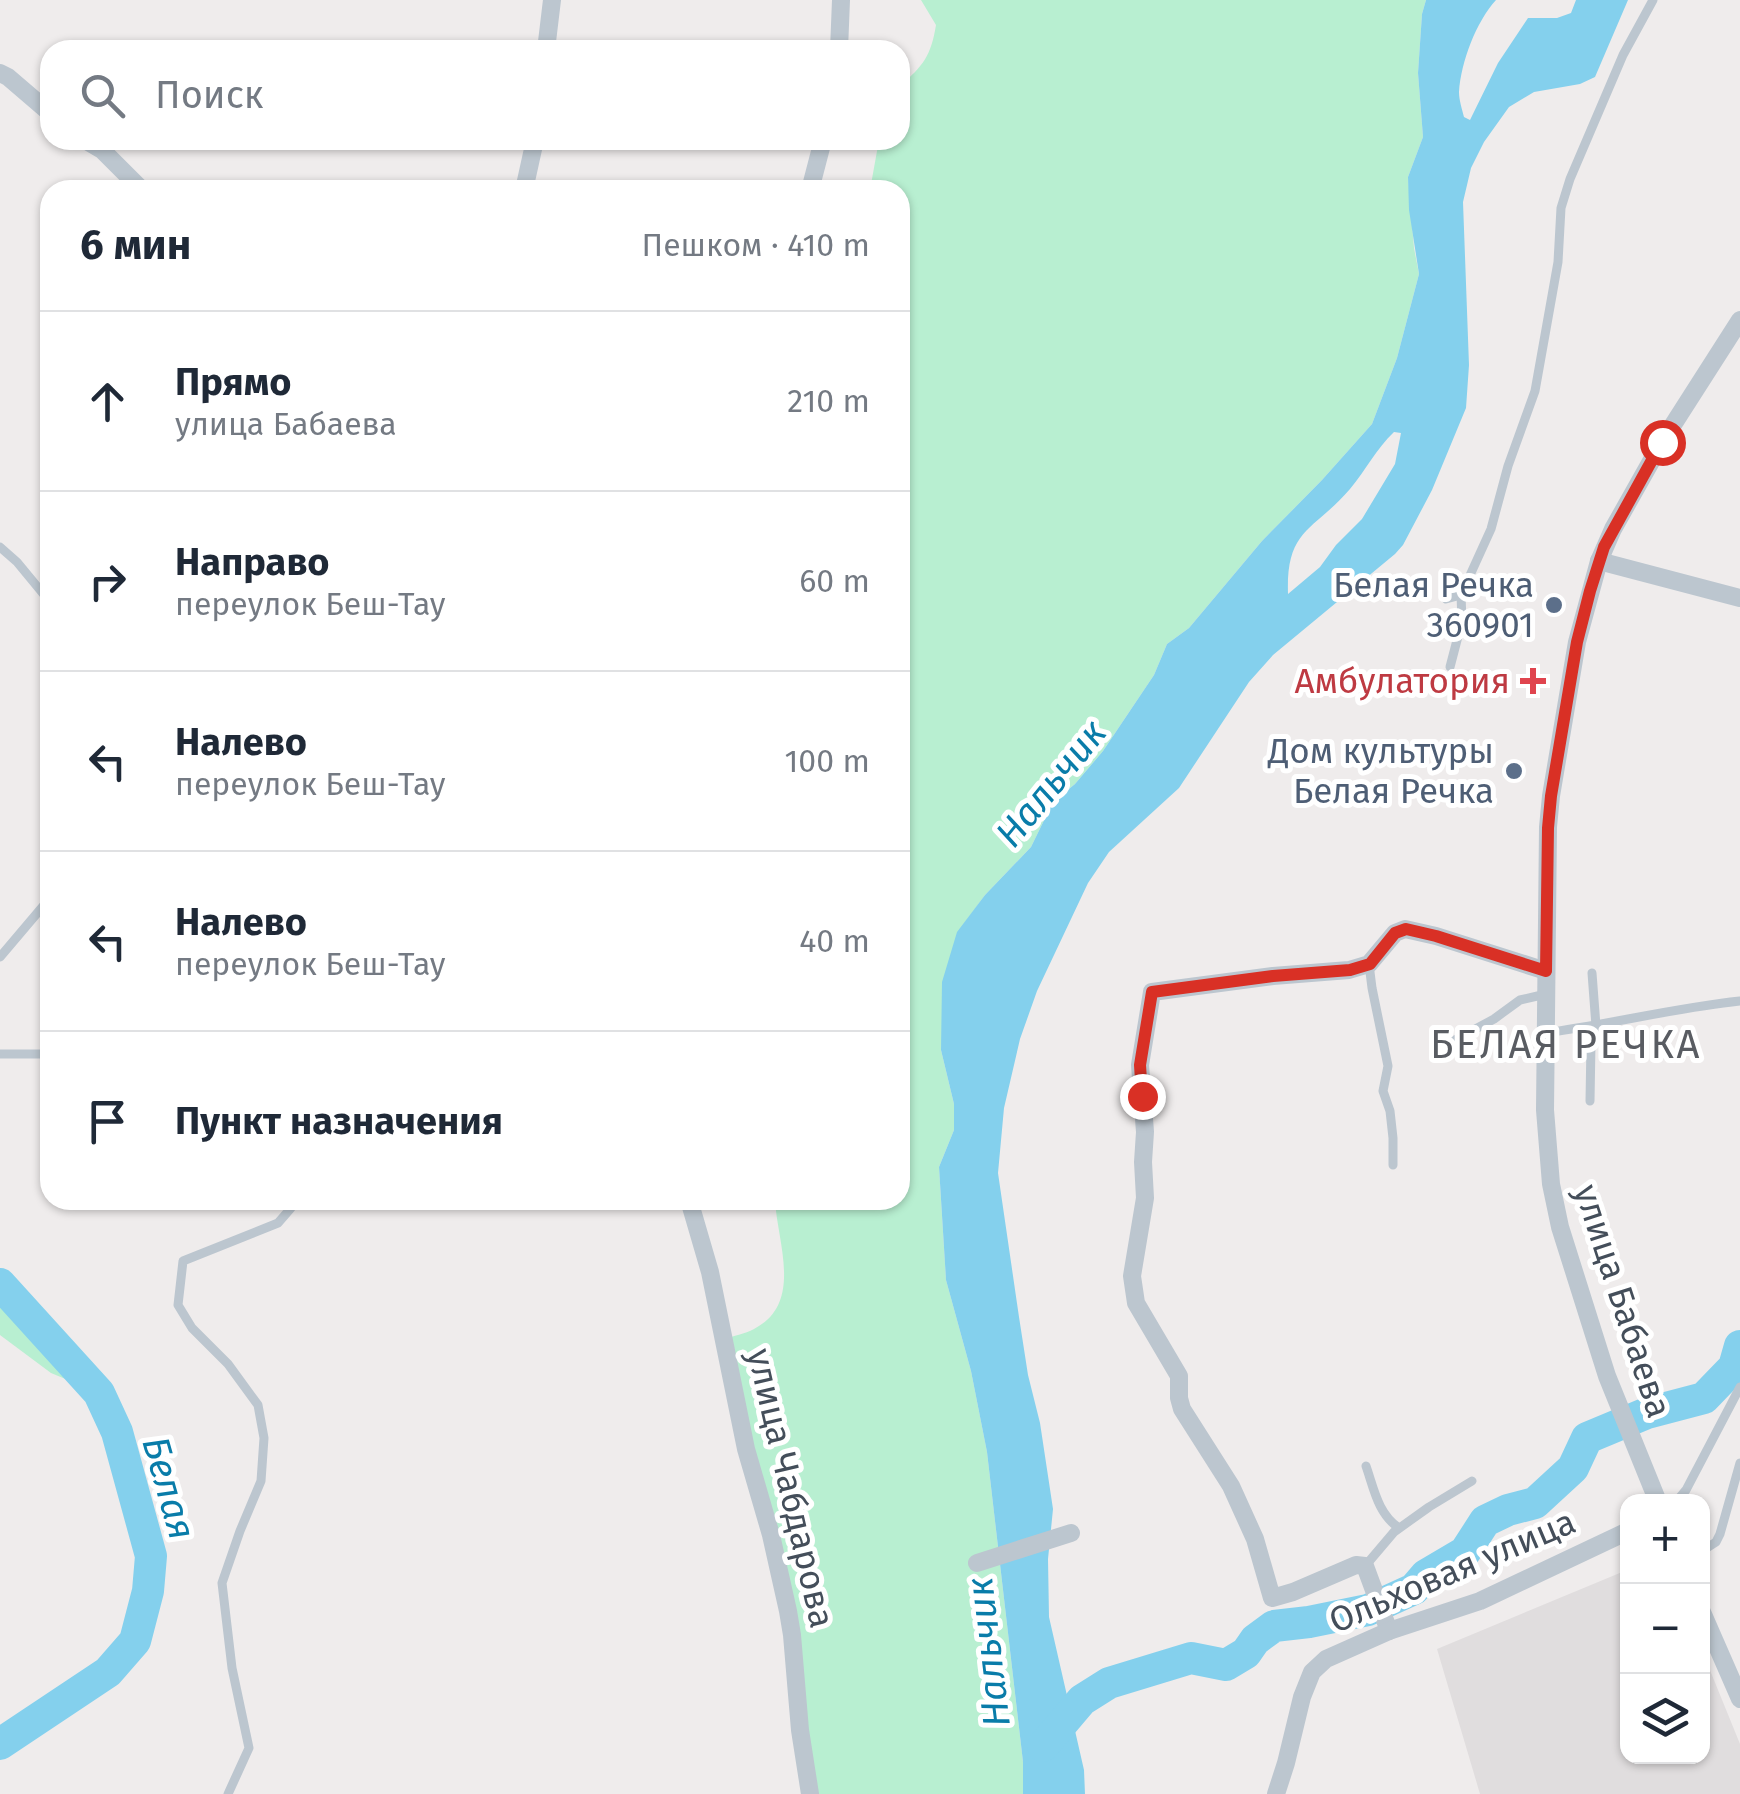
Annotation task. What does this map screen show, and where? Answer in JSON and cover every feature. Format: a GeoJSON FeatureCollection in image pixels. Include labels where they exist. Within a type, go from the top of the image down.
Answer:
{"type":"FeatureCollection","features":[{"type":"Feature","properties":{"kind":"street"},"geometry":{"type":"LineString","coordinates":[[547,40],[552,0]]}},
{"type":"Feature","properties":{"kind":"street"},"geometry":{"type":"LineString","coordinates":[[840,40],[842,0]]}},
{"type":"Feature","properties":{"kind":"street"},"geometry":{"type":"LineString","coordinates":[[0,73],[40,104]]}},
{"type":"Feature","properties":{"kind":"street"},"geometry":{"type":"LineString","coordinates":[[102,150],[132,180]]}},
{"type":"Feature","properties":{"kind":"street"},"geometry":{"type":"LineString","coordinates":[[526,180],[532,150]]}},
{"type":"Feature","properties":{"kind":"street"},"geometry":{"type":"LineString","coordinates":[[812,180],[820,150]]}},
{"type":"Feature","properties":{"kind":"street","name":"улица Бабаева"},"geometry":{"type":"LineString","coordinates":[[1655,1494],[1607,1376],[1560,1227],[1551,1184],[1545,1110],[1548,828],[1577,642],[1599,561],[1662,442],[1740,320]]}},
{"type":"Feature","properties":{"kind":"street"},"geometry":{"type":"LineString","coordinates":[[1599,561],[1740,598]]}},
{"type":"Feature","properties":{"kind":"street"},"geometry":{"type":"LineString","coordinates":[[1387,1624],[1367,1572],[1356,1566],[1272,1598],[1255,1539],[1232,1486],[1182,1409],[1179,1376],[1136,1302],[1132,1276],[1145,1198],[1140,1079],[1152,992],[1350,970],[1370,964],[1395,933],[1406,929],[1546,971]]}},
{"type":"Feature","properties":{"kind":"street","name":"улица Чабдарова"},"geometry":{"type":"LineString","coordinates":[[693,1210],[710,1272],[746,1449],[771,1535],[790,1622],[810,1794]]}},
{"type":"Feature","properties":{"kind":"street"},"geometry":{"type":"LineString","coordinates":[[980,1561],[1069,1533]]}},
{"type":"Feature","properties":{"kind":"street","name":"Ольховая улица"},"geometry":{"type":"LineString","coordinates":[[1276,1794],[1302,1697],[1312,1672],[1326,1659],[1387,1624],[1480,1602],[1620,1535]]}},
{"type":"Feature","properties":{"kind":"street"},"geometry":{"type":"LineString","coordinates":[[1710,1630],[1740,1699]]}},
{"type":"Feature","properties":{"kind":"lane"},"geometry":{"type":"LineString","coordinates":[[1450,667],[1462,621],[1461,595],[1491,529],[1508,466],[1535,392],[1558,262],[1561,208],[1570,178],[1623,54],[1653,0]]}},
{"type":"Feature","properties":{"kind":"lane"},"geometry":{"type":"LineString","coordinates":[[0,547],[40,590]]}},
{"type":"Feature","properties":{"kind":"lane"},"geometry":{"type":"LineString","coordinates":[[1446,600],[1461,595]]}},
{"type":"Feature","properties":{"kind":"lane"},"geometry":{"type":"LineString","coordinates":[[0,956],[40,910]]}},
{"type":"Feature","properties":{"kind":"lane"},"geometry":{"type":"LineString","coordinates":[[1370,964],[1388,1066],[1383,1091],[1390,1111],[1392,1164]]}},
{"type":"Feature","properties":{"kind":"lane"},"geometry":{"type":"LineString","coordinates":[[1590,1100],[1591,1043],[1596,1026],[1592,973]]}},
{"type":"Feature","properties":{"kind":"lane"},"geometry":{"type":"LineString","coordinates":[[1455,1040],[1520,1000],[1546,994]]}},
{"type":"Feature","properties":{"kind":"lane"},"geometry":{"type":"LineString","coordinates":[[1545,1033],[1708,1004],[1740,1002]]}},
{"type":"Feature","properties":{"kind":"lane"},"geometry":{"type":"LineString","coordinates":[[0,1054],[40,1054]]}},
{"type":"Feature","properties":{"kind":"lane"},"geometry":{"type":"LineString","coordinates":[[228,1794],[249,1748],[232,1668],[222,1582],[261,1481],[264,1438],[258,1405],[228,1364],[192,1328],[178,1305],[182,1261],[278,1223],[289,1210]]}},
{"type":"Feature","properties":{"kind":"lane"},"geometry":{"type":"LineString","coordinates":[[1683,1494],[1740,1387]]}},
{"type":"Feature","properties":{"kind":"lane"},"geometry":{"type":"LineString","coordinates":[[1710,1546],[1720,1534],[1740,1462]]}},
{"type":"Feature","properties":{"kind":"lane"},"geometry":{"type":"LineString","coordinates":[[1366,1466],[1387,1520],[1399,1528]]}},
{"type":"Feature","properties":{"kind":"lane"},"geometry":{"type":"LineString","coordinates":[[1367,1572],[1399,1528],[1472,1481]]}},
{"type":"Feature","properties":{"kind":"shaded area"},"geometry":{"type":"Polygon","coordinates":[[[1620,1573],[1620,1764],[1710,1764],[1710,1670],[1740,1744],[1740,1794],[1480,1794],[1437,1649],[1620,1573]]]}},
{"type":"Feature","properties":{"kind":"green space"},"geometry":{"type":"Polygon","coordinates":[[[921,0],[1426,0],[1418,73],[1423,137],[1408,177],[1419,274],[1397,358],[1372,424],[1262,541],[1189,628],[1167,644],[1154,675],[1103,751],[1075,784],[1053,802],[1031,847],[985,895],[958,932],[941,1050],[954,1104],[954,1130],[939,1167],[946,1280],[971,1371],[987,1452],[1023,1762],[1023,1794],[810,1794],[795,1667],[724,1339],[754,1329],[779,1304],[784,1270],[776,1210],[910,1210],[910,180],[872,180],[877,150],[910,150],[910,77],[925,60],[936,25],[921,0]]]}},
{"type":"Feature","properties":{"kind":"green space"},"geometry":{"type":"Polygon","coordinates":[[[0,1284],[99,1393],[51,1373],[0,1335],[0,1284]]]}},
{"type":"Feature","properties":{"kind":"water"},"geometry":{"type":"Polygon","coordinates":[[[1426,0],[1496,0],[1476,31],[1463,68],[1459,92],[1464,117],[1470,120],[1498,63],[1528,18],[1557,18],[1571,13],[1576,0],[1628,0],[1595,77],[1580,84],[1534,92],[1509,107],[1471,168],[1463,202],[1469,365],[1466,408],[1432,490],[1403,545],[1273,655],[1249,682],[1179,788],[1109,852],[1088,883],[1037,991],[1020,1039],[1004,1108],[998,1173],[1028,1375],[1053,1509],[1048,1559],[1049,1617],[1084,1770],[1085,1794],[1023,1794],[1023,1762],[987,1452],[971,1371],[946,1280],[939,1167],[954,1130],[954,1104],[941,1050],[942,982],[957,932],[985,895],[1031,847],[1053,802],[1075,784],[1103,751],[1154,675],[1167,644],[1189,628],[1262,541],[1372,424],[1397,358],[1419,274],[1408,177],[1423,137],[1418,73],[1426,0]],[[1394,432],[1350,489],[1304,533],[1292,556],[1288,594],[1320,567],[1362,519],[1395,464],[1401,433],[1394,432]]]}},
{"type":"Feature","properties":{"kind":"waterway","name":"Белая"},"geometry":{"type":"LineString","coordinates":[[0,1284],[99,1393],[117,1432],[151,1556],[148,1591],[135,1641],[108,1672],[0,1744]]}},
{"type":"Feature","properties":{"kind":"waterway"},"geometry":{"type":"LineString","coordinates":[[1043,1746],[1082,1700],[1109,1683],[1191,1658],[1226,1665],[1246,1653],[1255,1640],[1274,1626],[1368,1610],[1414,1589],[1426,1575],[1465,1552],[1485,1521],[1535,1503],[1573,1468],[1587,1438],[1647,1413],[1704,1398],[1734,1367],[1740,1346]]}},
{"type":"Feature","properties":{"kind":"place","name":"Белая Речка 360901"},"geometry":{"type":"Point","coordinates":[1554,605]}},
{"type":"Feature","properties":{"kind":"place","name":"Амбулатория"},"geometry":{"type":"Point","coordinates":[1533,681]}},
{"type":"Feature","properties":{"kind":"place","name":"Дом культуры Белая Речка"},"geometry":{"type":"Point","coordinates":[1514,771]}},
{"type":"Feature","properties":{"kind":"district","name":"БЕЛАЯ РЕЧКА"},"geometry":{"type":"Point","coordinates":[1566,1044]}},
{"type":"Feature","properties":{"kind":"route"},"geometry":{"type":"LineString","coordinates":[[1142,1096],[1140,1065],[1152,992],[1350,970],[1370,964],[1395,933],[1406,929],[1546,971],[1551,796],[1577,642],[1604,547],[1662,442]]}},
{"type":"Feature","properties":{"kind":"water label","name":"Нальчик"},"geometry":{"type":"Point","coordinates":[1051,783]}},
{"type":"Feature","properties":{"kind":"water label","name":"Нальчик"},"geometry":{"type":"Point","coordinates":[988,1652]}}]}
